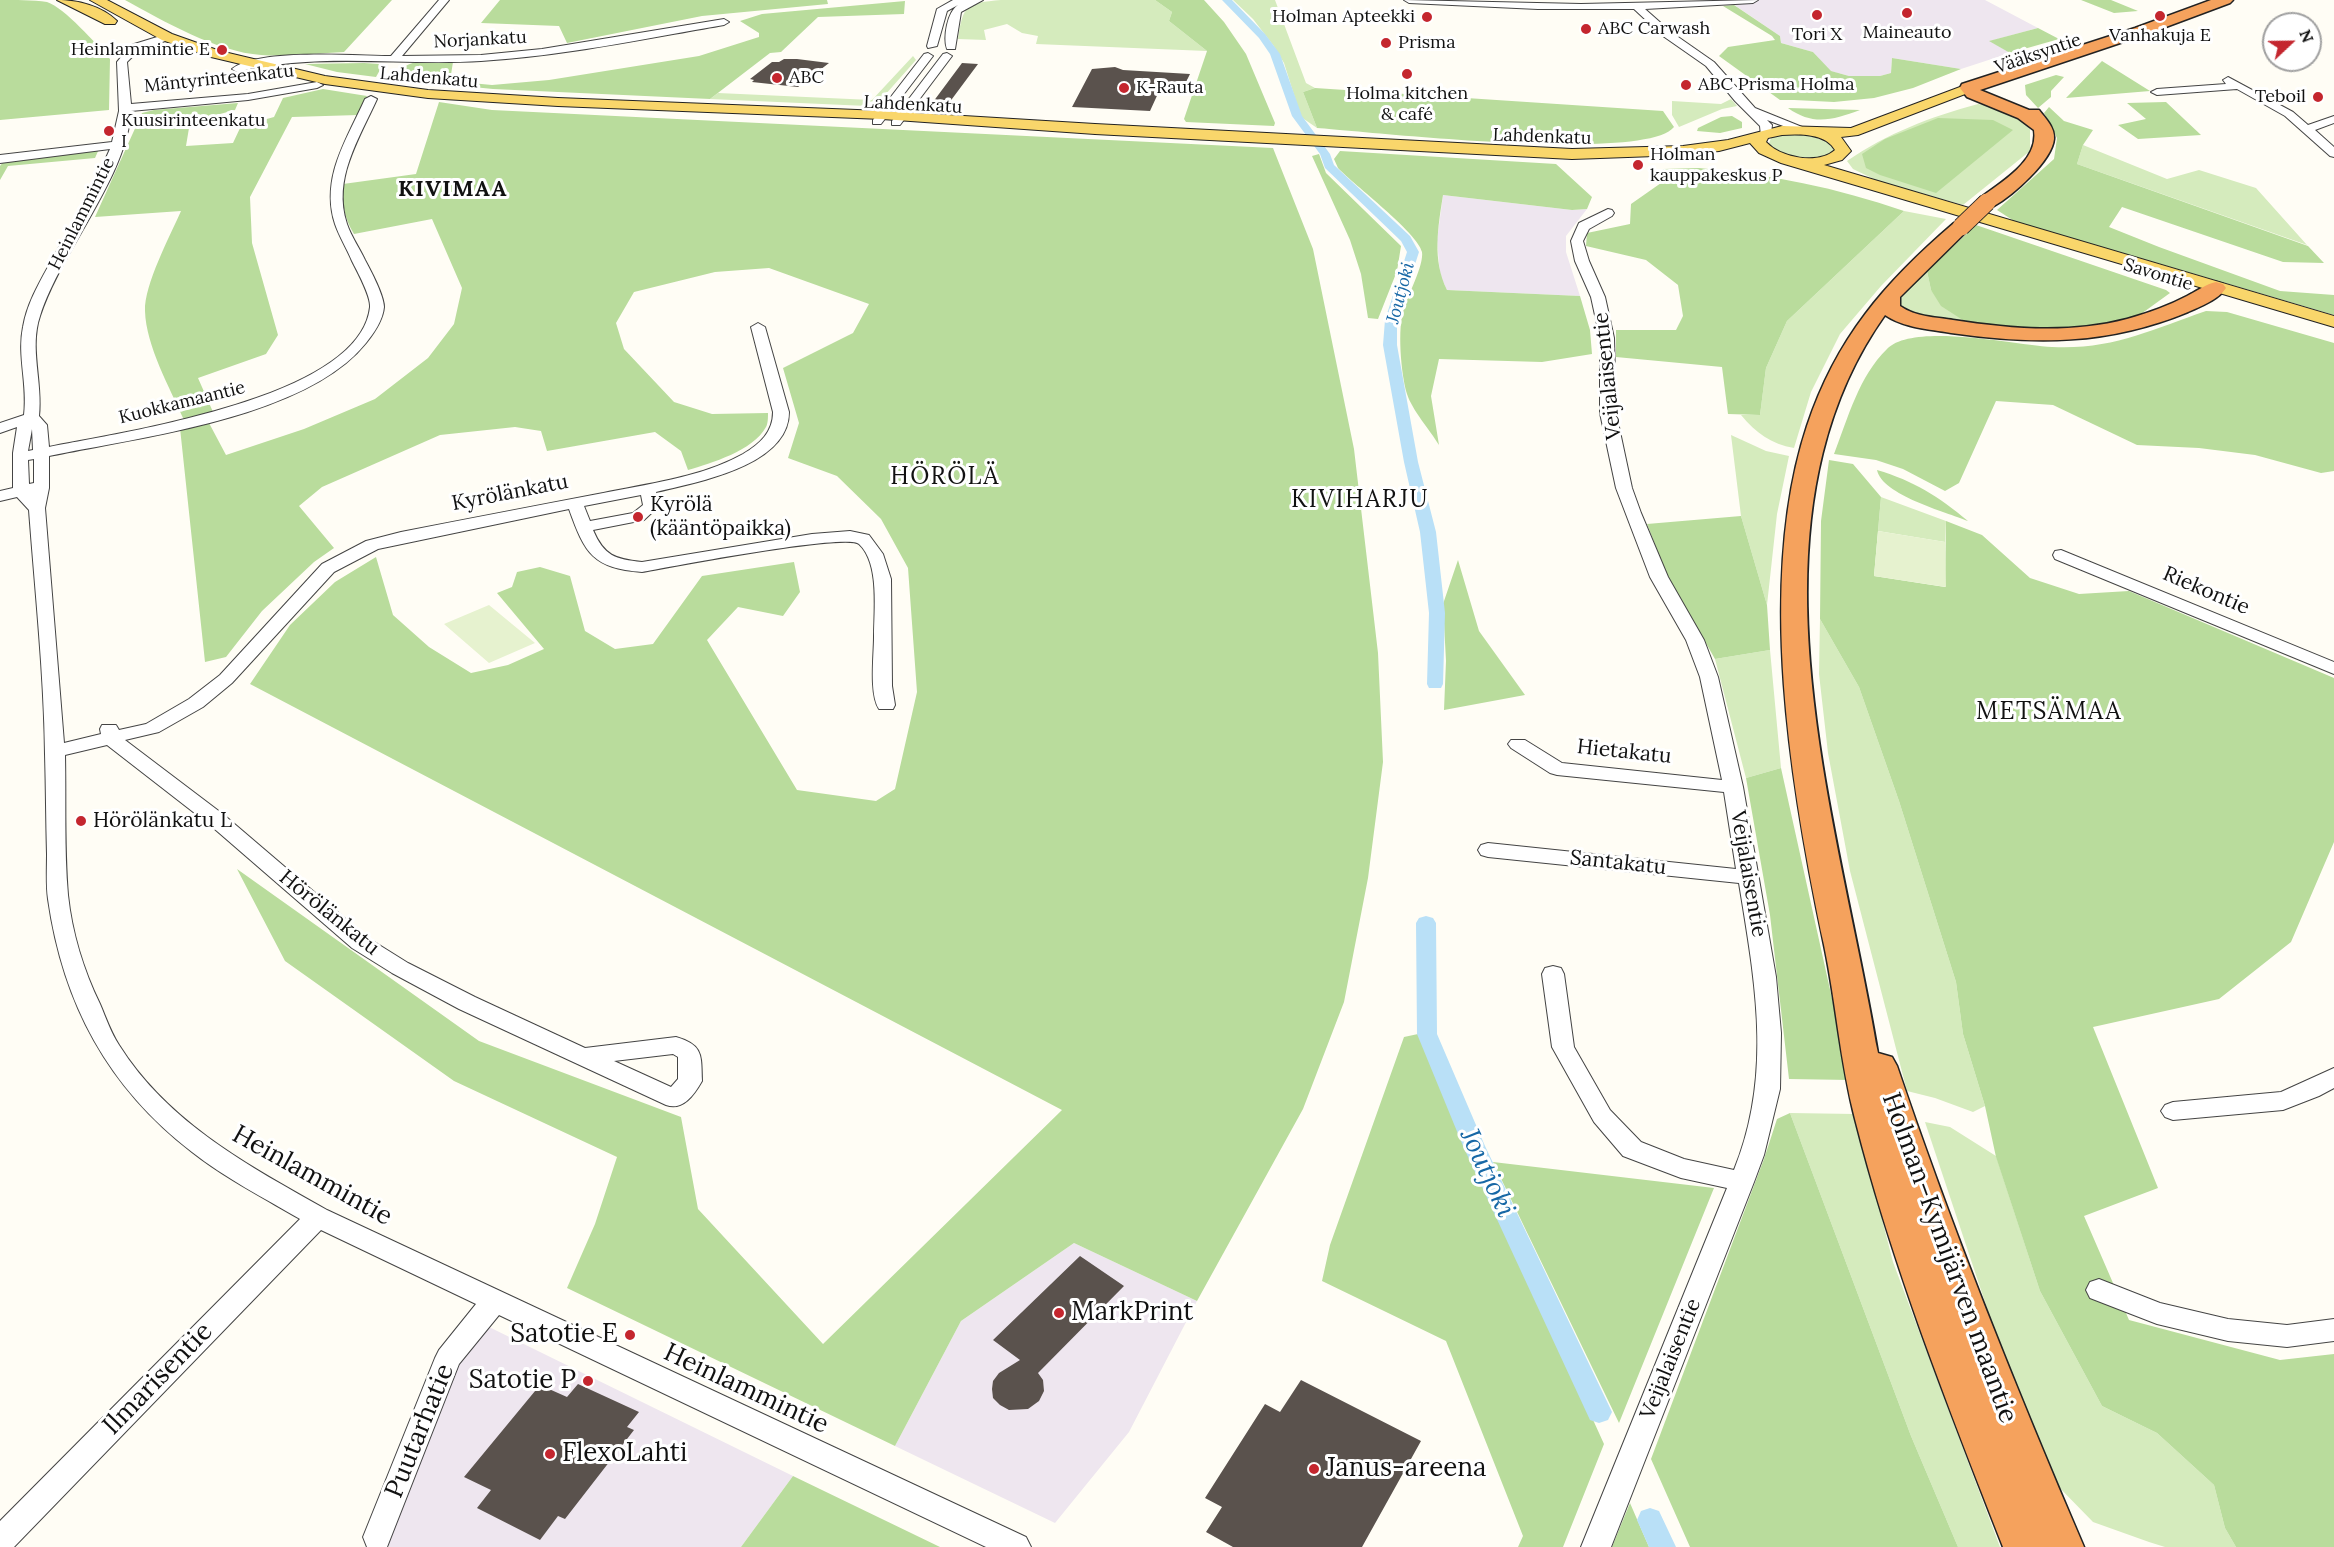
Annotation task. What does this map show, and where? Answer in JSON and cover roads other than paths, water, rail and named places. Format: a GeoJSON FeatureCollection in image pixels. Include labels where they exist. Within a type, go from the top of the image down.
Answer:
{"type":"FeatureCollection","features":[{"type":"Feature","properties":{"kind":"highway","name":"Vääksyntie"},"geometry":{"type":"LineString","coordinates":[[1973,92],[2027,79],[2231,2]]}},
{"type":"Feature","properties":{"kind":"highway","name":"Vääksyntie"},"geometry":{"type":"LineString","coordinates":[[1973,92],[2141,31],[2231,2]]}},
{"type":"Feature","properties":{"kind":"highway"},"geometry":{"type":"LineString","coordinates":[[2027,79],[2012,86],[2011,93],[2037,118],[2043,128]]}},
{"type":"Feature","properties":{"kind":"highway"},"geometry":{"type":"LineString","coordinates":[[1973,92],[2024,114],[2043,128]]}},
{"type":"Feature","properties":{"kind":"highway","name":"Holman–Kymijärven maantie"},"geometry":{"type":"LineString","coordinates":[[2025,1547],[1941,1332],[1871,1112],[1845,966],[1828,893],[1801,728],[1796,547],[1801,500],[1813,446],[1840,375],[1858,339],[1889,296],[1961,226],[1985,211],[2039,155],[2046,142],[2043,128]]}},
{"type":"Feature","properties":{"kind":"highway"},"geometry":{"type":"LineString","coordinates":[[1840,375],[1869,341],[1886,331],[1918,326],[1961,328],[2017,335],[2064,336],[2107,331],[2146,320],[2199,299],[2204,287]]}},
{"type":"Feature","properties":{"kind":"highway"},"geometry":{"type":"LineString","coordinates":[[1889,296],[1890,308],[1900,315],[1961,328]]}},
{"type":"Feature","properties":{"kind":"highway","name":"Holman–Kymijärven maantie"},"geometry":{"type":"LineString","coordinates":[[1845,966],[1906,1151],[1945,1259],[2004,1410],[2062,1547]]}},
{"type":"Feature","properties":{"kind":"main road","name":"Lahdenkatu"},"geometry":{"type":"LineString","coordinates":[[64,0],[81,6],[146,42],[237,69],[364,92],[397,93],[515,105],[889,119],[1581,159],[1735,154],[1784,158]]}},
{"type":"Feature","properties":{"kind":"main road","name":"Lahdenkatu"},"geometry":{"type":"LineString","coordinates":[[97,0],[167,37],[252,63],[364,92]]}},
{"type":"Feature","properties":{"kind":"main road","name":"Vääksyntie"},"geometry":{"type":"LineString","coordinates":[[1811,132],[1853,132],[1973,92]]}},
{"type":"Feature","properties":{"kind":"main road","name":"Vääksyntie"},"geometry":{"type":"LineString","coordinates":[[1840,154],[1884,130],[1973,92]]}},
{"type":"Feature","properties":{"kind":"main road","name":"Lahdenkatu"},"geometry":{"type":"LineString","coordinates":[[1338,144],[1602,154],[1699,149],[1782,131],[1811,132]]}},
{"type":"Feature","properties":{"kind":"main road","name":"Savontie"},"geometry":{"type":"LineString","coordinates":[[1811,132],[1837,141],[1840,154],[1834,163],[1841,170],[1905,195]]}},
{"type":"Feature","properties":{"kind":"main road"},"geometry":{"type":"LineString","coordinates":[[1763,135],[1758,143],[1760,147],[1784,158],[1820,162],[1840,154]]}},
{"type":"Feature","properties":{"kind":"main road","name":"Savontie"},"geometry":{"type":"LineString","coordinates":[[1784,158],[1905,195],[1985,211],[2204,287],[2334,328]]}},
{"type":"Feature","properties":{"kind":"main road","name":"Savontie"},"geometry":{"type":"LineString","coordinates":[[2204,287],[2334,322]]}},
{"type":"Feature","properties":{"kind":"street"},"geometry":{"type":"LineString","coordinates":[[394,59],[444,0]]}},
{"type":"Feature","properties":{"kind":"street"},"geometry":{"type":"LineString","coordinates":[[889,119],[930,51],[942,9],[961,0]]}},
{"type":"Feature","properties":{"kind":"street"},"geometry":{"type":"LineString","coordinates":[[889,119],[949,51],[956,11],[974,0]]}},
{"type":"Feature","properties":{"kind":"street"},"geometry":{"type":"LineString","coordinates":[[1409,0],[1558,8],[1638,8],[1753,0]]}},
{"type":"Feature","properties":{"kind":"street"},"geometry":{"type":"LineString","coordinates":[[1638,8],[1667,33],[1710,64],[1766,126],[1763,135]]}},
{"type":"Feature","properties":{"kind":"street","name":"Norjankatu"},"geometry":{"type":"LineString","coordinates":[[237,69],[252,63],[291,58],[482,58],[535,53],[598,45],[724,22]]}},
{"type":"Feature","properties":{"kind":"street","name":"Heinlammintie"},"geometry":{"type":"LineString","coordinates":[[167,37],[146,42],[130,50],[122,62],[124,123],[117,145],[98,187],[45,284],[32,316],[29,336],[31,417],[23,430],[21,457],[34,495],[54,744],[58,897],[69,952],[79,983],[109,1048],[140,1089],[168,1119],[202,1147],[236,1170],[318,1217],[1016,1547]]}},
{"type":"Feature","properties":{"kind":"street"},"geometry":{"type":"LineString","coordinates":[[930,51],[949,51]]}},
{"type":"Feature","properties":{"kind":"street"},"geometry":{"type":"LineString","coordinates":[[2157,92],[2233,83],[2289,114],[2334,153]]}},
{"type":"Feature","properties":{"kind":"street","name":"Mäntyrinteenkatu"},"geometry":{"type":"LineString","coordinates":[[124,108],[248,97],[317,85]]}},
{"type":"Feature","properties":{"kind":"street","name":"Kuokkamaantie"},"geometry":{"type":"LineString","coordinates":[[21,457],[208,419],[262,402],[315,378],[348,356],[369,330],[377,306],[367,277],[341,224],[336,198],[338,171],[364,92]]}},
{"type":"Feature","properties":{"kind":"street"},"geometry":{"type":"LineString","coordinates":[[1748,108],[1811,132]]}},
{"type":"Feature","properties":{"kind":"street"},"geometry":{"type":"LineString","coordinates":[[2308,129],[2334,119]]}},
{"type":"Feature","properties":{"kind":"street"},"geometry":{"type":"LineString","coordinates":[[0,159],[117,145]]}},
{"type":"Feature","properties":{"kind":"street","name":"Veijalaisentie"},"geometry":{"type":"LineString","coordinates":[[1596,1547],[1752,1155],[1768,1089],[1770,1033],[1765,977],[1721,724],[1700,652],[1659,577],[1624,488],[1606,406],[1607,338],[1598,297],[1582,261],[1577,241],[1584,226],[1608,213]]}},
{"type":"Feature","properties":{"kind":"street","name":"Kyrölänkatu"},"geometry":{"type":"LineString","coordinates":[[54,744],[110,732],[152,728],[191,706],[211,693],[226,679],[319,576],[356,552],[401,537],[687,480],[726,467],[760,450],[776,433],[781,423],[781,412],[758,327]]}},
{"type":"Feature","properties":{"kind":"street","name":"Heinlammintie"},"geometry":{"type":"LineString","coordinates":[[31,417],[39,425],[42,453],[34,495]]}},
{"type":"Feature","properties":{"kind":"street"},"geometry":{"type":"LineString","coordinates":[[0,428],[31,417]]}},
{"type":"Feature","properties":{"kind":"street"},"geometry":{"type":"LineString","coordinates":[[584,527],[638,517],[651,506],[648,489]]}},
{"type":"Feature","properties":{"kind":"street"},"geometry":{"type":"LineString","coordinates":[[0,496],[34,495]]}},
{"type":"Feature","properties":{"kind":"street"},"geometry":{"type":"LineString","coordinates":[[575,503],[591,549],[604,559],[620,566],[642,567],[812,539],[850,536],[862,539],[875,554],[882,579],[883,686],[886,705]]}},
{"type":"Feature","properties":{"kind":"street","name":"Riekontie"},"geometry":{"type":"LineString","coordinates":[[2061,555],[2334,669]]}},
{"type":"Feature","properties":{"kind":"street","name":"Hörölänkatu"},"geometry":{"type":"LineString","coordinates":[[110,732],[360,943],[400,968],[467,1003],[580,1057]]}},
{"type":"Feature","properties":{"kind":"street","name":"Hietakatu"},"geometry":{"type":"LineString","coordinates":[[1518,744],[1557,769],[1733,787]]}},
{"type":"Feature","properties":{"kind":"street","name":"Santakatu"},"geometry":{"type":"LineString","coordinates":[[1488,850],[1748,877]]}},
{"type":"Feature","properties":{"kind":"street"},"geometry":{"type":"LineString","coordinates":[[1553,974],[1563,1047],[1602,1116],[1632,1149],[1681,1168],[1742,1182]]}},
{"type":"Feature","properties":{"kind":"street"},"geometry":{"type":"LineString","coordinates":[[2173,1110],[2283,1101],[2311,1090],[2334,1077]]}},
{"type":"Feature","properties":{"kind":"street","name":"Ilmarisentie"},"geometry":{"type":"LineString","coordinates":[[0,1541],[318,1217]]}},
{"type":"Feature","properties":{"kind":"street"},"geometry":{"type":"LineString","coordinates":[[2099,1290],[2157,1313],[2228,1330],[2287,1336],[2334,1330]]}},
{"type":"Feature","properties":{"kind":"street","name":"Puutarhatie"},"geometry":{"type":"LineString","coordinates":[[377,1537],[448,1358],[494,1301]]}},
{"type":"Feature","properties":{"kind":"waterway","name":"Joutjoki"},"geometry":{"type":"LineString","coordinates":[[1227,0],[1262,36],[1275,54],[1297,116],[1325,154],[1329,166],[1406,239],[1413,252],[1391,320],[1390,345],[1411,462],[1428,532],[1437,613],[1435,684]]}},
{"type":"Feature","properties":{"kind":"waterway","name":"Joutjoki"},"geometry":{"type":"LineString","coordinates":[[1426,923],[1427,1034],[1474,1146],[1599,1412]]}},
{"type":"Feature","properties":{"kind":"waterway","name":"Joutjoki"},"geometry":{"type":"LineString","coordinates":[[1650,1520],[1663,1547]]}},
{"type":"Feature","properties":{"kind":"place","name":"Maineauto"},"geometry":{"type":"Point","coordinates":[1907,13]}},
{"type":"Feature","properties":{"kind":"place","name":"Tori X"},"geometry":{"type":"Point","coordinates":[1817,15]}},
{"type":"Feature","properties":{"kind":"place","name":"Vanhakuja E"},"geometry":{"type":"Point","coordinates":[2160,16]}},
{"type":"Feature","properties":{"kind":"place","name":"Holman Apteekki"},"geometry":{"type":"Point","coordinates":[1427,17]}},
{"type":"Feature","properties":{"kind":"place","name":"ABC Carwash"},"geometry":{"type":"Point","coordinates":[1586,29]}},
{"type":"Feature","properties":{"kind":"place","name":"Prisma"},"geometry":{"type":"Point","coordinates":[1386,43]}},
{"type":"Feature","properties":{"kind":"place","name":"Heinlammintie E"},"geometry":{"type":"Point","coordinates":[222,50]}},
{"type":"Feature","properties":{"kind":"place","name":"Holma kitchen & café"},"geometry":{"type":"Point","coordinates":[1407,74]}},
{"type":"Feature","properties":{"kind":"place","name":"ABC"},"geometry":{"type":"Point","coordinates":[777,78]}},
{"type":"Feature","properties":{"kind":"place","name":"ABC Prisma Holma"},"geometry":{"type":"Point","coordinates":[1686,85]}},
{"type":"Feature","properties":{"kind":"place","name":"K-Rauta"},"geometry":{"type":"Point","coordinates":[1124,88]}},
{"type":"Feature","properties":{"kind":"place","name":"Teboil"},"geometry":{"type":"Point","coordinates":[2318,97]}},
{"type":"Feature","properties":{"kind":"place","name":"Kuusirinteenkatu I"},"geometry":{"type":"Point","coordinates":[109,131]}},
{"type":"Feature","properties":{"kind":"place","name":"Holman kauppakeskus P"},"geometry":{"type":"Point","coordinates":[1638,165]}},
{"type":"Feature","properties":{"kind":"place","name":"Kyrölä (kääntöpaikka)"},"geometry":{"type":"Point","coordinates":[638,517]}},
{"type":"Feature","properties":{"kind":"place","name":"Hörölänkatu L"},"geometry":{"type":"Point","coordinates":[81,821]}},
{"type":"Feature","properties":{"kind":"place","name":"MarkPrint"},"geometry":{"type":"Point","coordinates":[1059,1313]}},
{"type":"Feature","properties":{"kind":"place","name":"Satotie E"},"geometry":{"type":"Point","coordinates":[630,1335]}},
{"type":"Feature","properties":{"kind":"place","name":"Satotie P"},"geometry":{"type":"Point","coordinates":[588,1381]}},
{"type":"Feature","properties":{"kind":"place","name":"FlexoLahti"},"geometry":{"type":"Point","coordinates":[550,1454]}},
{"type":"Feature","properties":{"kind":"place","name":"Janus-areena"},"geometry":{"type":"Point","coordinates":[1314,1469]}},
{"type":"Feature","properties":{"kind":"district","name":"KIVIMAA"},"geometry":{"type":"Point","coordinates":[453,190]}},
{"type":"Feature","properties":{"kind":"district","name":"HÖRÖLÄ"},"geometry":{"type":"Point","coordinates":[945,477]}},
{"type":"Feature","properties":{"kind":"district","name":"KIVIHARJU"},"geometry":{"type":"Point","coordinates":[1360,500]}},
{"type":"Feature","properties":{"kind":"district","name":"METSÄMAA"},"geometry":{"type":"Point","coordinates":[2049,712]}}]}
